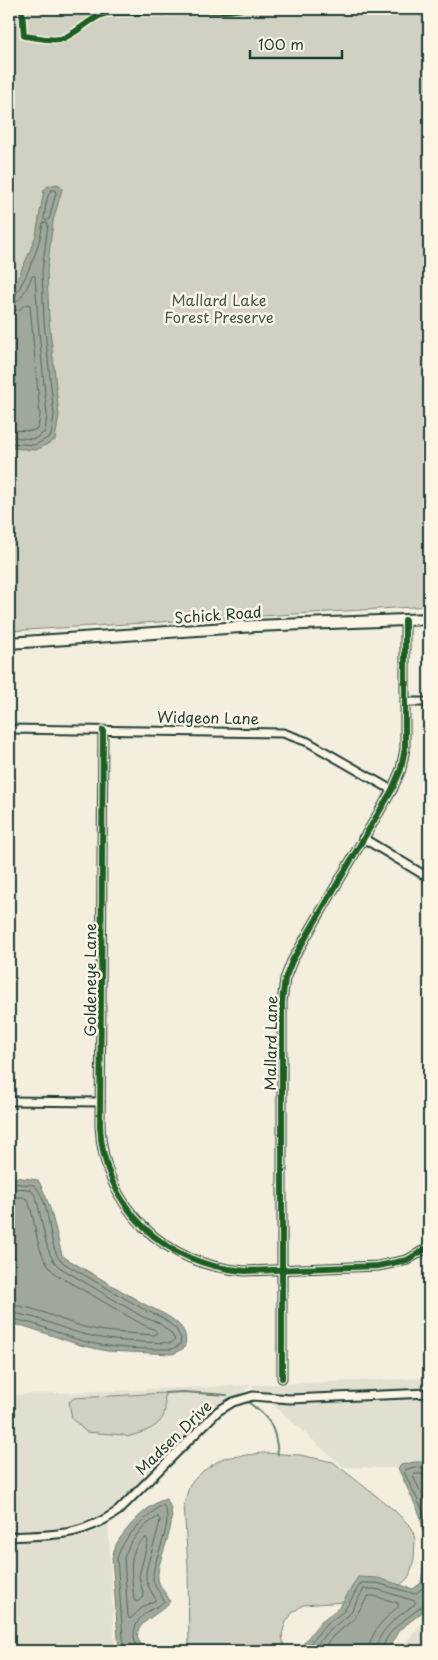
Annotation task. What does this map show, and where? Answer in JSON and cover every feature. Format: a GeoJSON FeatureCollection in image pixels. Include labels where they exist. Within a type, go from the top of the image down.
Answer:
{"type":"FeatureCollection","features":[{"type":"Feature","properties":{"kind":"street","name":"Schick Road"},"geometry":{"type":"LineString","coordinates":[[9,643],[255,626],[429,619]]}},
{"type":"Feature","properties":{"kind":"street","name":"Mallard Lane"},"geometry":{"type":"LineString","coordinates":[[282,1378],[283,988],[292,961],[392,790],[401,769],[405,748],[405,620]]}},
{"type":"Feature","properties":{"kind":"street"},"geometry":{"type":"LineString","coordinates":[[406,702],[429,702]]}},
{"type":"Feature","properties":{"kind":"street","name":"Widgeon Lane"},"geometry":{"type":"LineString","coordinates":[[9,729],[283,732],[308,742],[392,790]]}},
{"type":"Feature","properties":{"kind":"street","name":"Goldeneye Lane"},"geometry":{"type":"LineString","coordinates":[[103,730],[101,1138],[107,1166],[121,1198],[138,1221],[172,1249],[204,1264],[234,1270],[282,1270],[394,1264],[417,1255],[429,1247]]}},
{"type":"Feature","properties":{"kind":"street"},"geometry":{"type":"LineString","coordinates":[[363,838],[429,878]]}},
{"type":"Feature","properties":{"kind":"street"},"geometry":{"type":"LineString","coordinates":[[9,1102],[100,1102]]}},
{"type":"Feature","properties":{"kind":"street","name":"Madsen Drive"},"geometry":{"type":"LineString","coordinates":[[9,1537],[67,1534],[84,1530],[102,1522],[118,1511],[218,1411],[233,1402],[253,1396],[290,1399],[429,1393]]}},
{"type":"Feature","properties":{"kind":"shaded area"},"geometry":{"type":"Polygon","coordinates":[[[429,1378],[429,1469],[343,1467],[251,1385],[429,1378]]]}},
{"type":"Feature","properties":{"kind":"shaded area"},"geometry":{"type":"Polygon","coordinates":[[[251,1385],[108,1522],[115,1651],[9,1651],[9,1395],[251,1385]]]}},
{"type":"Feature","properties":{"kind":"shaded area"},"geometry":{"type":"Polygon","coordinates":[[[429,1616],[429,1651],[398,1651],[429,1616]]]}},
{"type":"Feature","properties":{"kind":"green space","name":"Mallard Lake Forest Preserve"},"geometry":{"type":"Polygon","coordinates":[[[9,9],[429,9],[429,606],[9,631],[9,9]]]}},
{"type":"Feature","properties":{"kind":"green space"},"geometry":{"type":"Polygon","coordinates":[[[165,1393],[165,1409],[160,1421],[151,1428],[127,1437],[124,1435],[86,1432],[72,1418],[69,1402],[74,1398],[165,1393]]]}},
{"type":"Feature","properties":{"kind":"green space"},"geometry":{"type":"Polygon","coordinates":[[[263,1453],[300,1455],[333,1462],[394,1510],[412,1528],[415,1540],[414,1559],[409,1577],[398,1587],[358,1601],[303,1605],[293,1612],[286,1622],[282,1634],[284,1651],[189,1651],[188,1567],[184,1504],[190,1484],[203,1471],[223,1458],[263,1453]]]}},
{"type":"Feature","properties":{"kind":"water"},"geometry":{"type":"Polygon","coordinates":[[[58,184],[62,189],[53,221],[47,271],[49,320],[59,415],[55,440],[36,450],[11,448],[9,446],[9,296],[36,235],[44,190],[48,186],[58,184]]]}},
{"type":"Feature","properties":{"kind":"water"},"geometry":{"type":"Polygon","coordinates":[[[9,1178],[38,1180],[49,1207],[62,1255],[172,1319],[185,1334],[184,1348],[173,1354],[107,1351],[80,1345],[24,1326],[9,1324],[9,1178]]]}},
{"type":"Feature","properties":{"kind":"water"},"geometry":{"type":"Polygon","coordinates":[[[426,1462],[429,1464],[429,1607],[399,1630],[387,1651],[298,1651],[320,1622],[340,1607],[358,1577],[378,1578],[413,1589],[421,1583],[426,1546],[420,1515],[398,1468],[401,1465],[426,1462]]]}},
{"type":"Feature","properties":{"kind":"water"},"geometry":{"type":"Polygon","coordinates":[[[166,1499],[172,1517],[168,1538],[158,1569],[158,1578],[159,1584],[170,1601],[139,1629],[137,1635],[140,1643],[148,1651],[119,1651],[113,1552],[121,1537],[139,1516],[153,1505],[166,1499]]]}},
{"type":"Feature","properties":{"kind":"waterway"},"geometry":{"type":"LineString","coordinates":[[165,1393],[183,1392],[227,1395]]}},
{"type":"Feature","properties":{"kind":"waterway"},"geometry":{"type":"LineString","coordinates":[[248,1402],[262,1413],[271,1424],[278,1454]]}},
{"type":"Feature","properties":{"kind":"cycle path"},"geometry":{"type":"LineString","coordinates":[[22,9],[24,36],[51,40],[66,37],[106,13],[229,11],[243,9]]}},
{"type":"Feature","properties":{"kind":"cycle path"},"geometry":{"type":"LineString","coordinates":[[282,1378],[282,1002],[285,979],[292,961],[392,790],[401,769],[405,748],[405,620]]}},
{"type":"Feature","properties":{"kind":"cycle path"},"geometry":{"type":"LineString","coordinates":[[103,730],[100,1126],[104,1156],[113,1182],[126,1206],[144,1227],[165,1244],[189,1257],[216,1266],[245,1271],[378,1266],[407,1260],[429,1247]]}}]}
